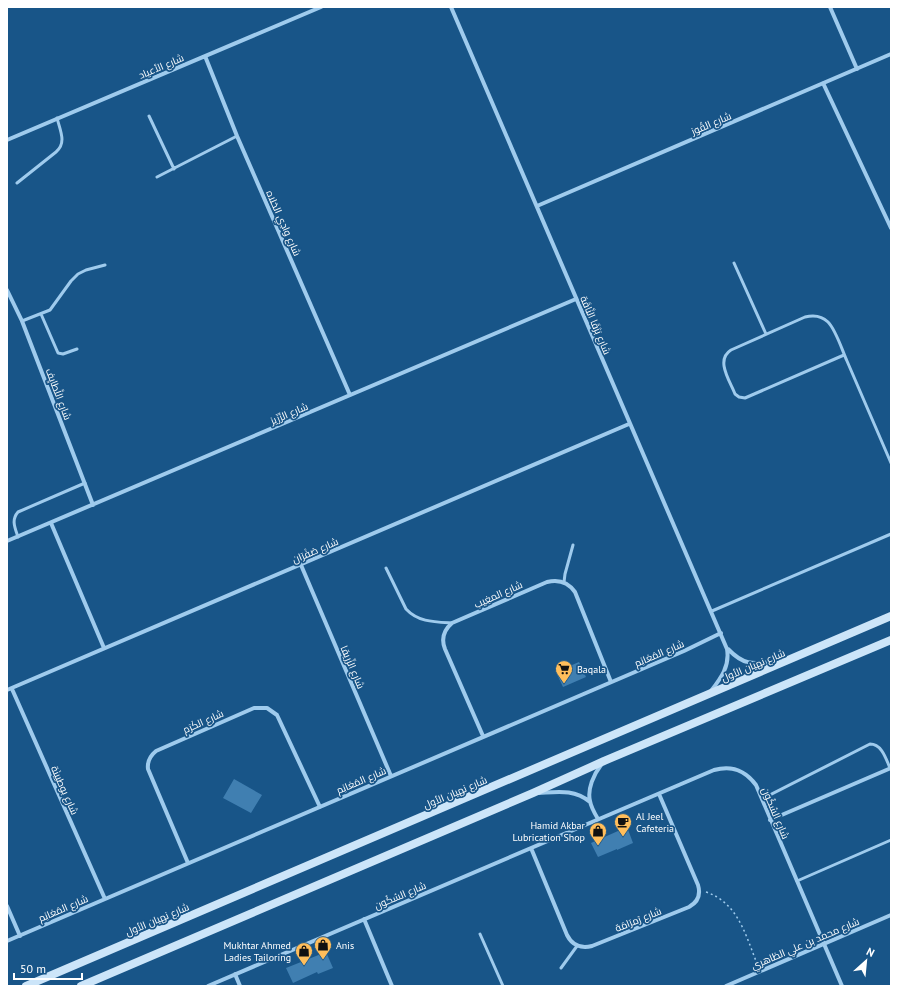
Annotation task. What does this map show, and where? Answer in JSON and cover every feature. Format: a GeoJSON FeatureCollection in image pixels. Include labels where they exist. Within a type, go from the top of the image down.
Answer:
{"type":"FeatureCollection","features":[{"type":"Feature","properties":{"kind":"main road","name":"شارع نهيان الأول"},"geometry":{"type":"LineString","coordinates":[[26,986],[891,616]]}},
{"type":"Feature","properties":{"kind":"main road"},"geometry":{"type":"LineString","coordinates":[[81,986],[534,793],[604,761],[891,640]]}},
{"type":"Feature","properties":{"kind":"street","name":"شارع الأعياد"},"geometry":{"type":"LineString","coordinates":[[7,140],[321,7]]}},
{"type":"Feature","properties":{"kind":"street","name":"شارع بَرْقَا النَّاقَة"},"geometry":{"type":"LineString","coordinates":[[451,7],[629,424],[728,649],[737,658],[747,663],[790,660]]}},
{"type":"Feature","properties":{"kind":"street"},"geometry":{"type":"LineString","coordinates":[[830,7],[857,69]]}},
{"type":"Feature","properties":{"kind":"street","name":"شارع القُوز"},"geometry":{"type":"LineString","coordinates":[[537,206],[891,54]]}},
{"type":"Feature","properties":{"kind":"street","name":"شارع وادِي الحَلاه"},"geometry":{"type":"LineString","coordinates":[[205,56],[237,136],[350,395]]}},
{"type":"Feature","properties":{"kind":"street"},"geometry":{"type":"LineString","coordinates":[[823,83],[891,228]]}},
{"type":"Feature","properties":{"kind":"street","name":"شارع اللَّطايِف"},"geometry":{"type":"LineString","coordinates":[[7,290],[22,321],[93,505]]}},
{"type":"Feature","properties":{"kind":"street","name":"شارع الرِّزَيز"},"geometry":{"type":"LineString","coordinates":[[7,542],[576,299]]}},
{"type":"Feature","properties":{"kind":"street","name":"شارع صَفْرَان"},"geometry":{"type":"LineString","coordinates":[[9,689],[629,424]]}},
{"type":"Feature","properties":{"kind":"street"},"geometry":{"type":"LineString","coordinates":[[51,523],[104,648]]}},
{"type":"Feature","properties":{"kind":"street","name":"شارع الزِّريقا"},"geometry":{"type":"LineString","coordinates":[[302,565],[391,776]]}},
{"type":"Feature","properties":{"kind":"street","name":"شارع المغِيب"},"geometry":{"type":"LineString","coordinates":[[452,623],[547,582],[556,580],[564,582]]}},
{"type":"Feature","properties":{"kind":"street"},"geometry":{"type":"LineString","coordinates":[[564,582],[572,588],[577,596],[611,682]]}},
{"type":"Feature","properties":{"kind":"street"},"geometry":{"type":"LineString","coordinates":[[452,623],[444,634],[444,646],[483,736]]}},
{"type":"Feature","properties":{"kind":"street","name":"شارع المَغانِم"},"geometry":{"type":"LineString","coordinates":[[7,941],[611,682],[721,633]]}},
{"type":"Feature","properties":{"kind":"street"},"geometry":{"type":"LineString","coordinates":[[708,694],[720,679],[726,667],[728,661],[728,649]]}},
{"type":"Feature","properties":{"kind":"street","name":"شارع بوطيينَة"},"geometry":{"type":"LineString","coordinates":[[9,689],[105,899]]}},
{"type":"Feature","properties":{"kind":"street","name":"شارع الكَرَم"},"geometry":{"type":"LineString","coordinates":[[188,863],[148,769],[148,761],[152,754],[156,751],[254,708],[267,708],[277,715],[320,806]]}},
{"type":"Feature","properties":{"kind":"street"},"geometry":{"type":"LineString","coordinates":[[590,802],[591,784],[594,776],[604,761]]}},
{"type":"Feature","properties":{"kind":"street","name":"شارع السُكُون"},"geometry":{"type":"LineString","coordinates":[[208,986],[714,770],[731,768],[748,775],[756,785],[842,986]]}},
{"type":"Feature","properties":{"kind":"street"},"geometry":{"type":"LineString","coordinates":[[770,820],[891,768]]}},
{"type":"Feature","properties":{"kind":"street"},"geometry":{"type":"LineString","coordinates":[[534,793],[569,791],[584,796],[590,802],[598,819]]}},
{"type":"Feature","properties":{"kind":"street"},"geometry":{"type":"LineString","coordinates":[[659,794],[700,890]]}},
{"type":"Feature","properties":{"kind":"street"},"geometry":{"type":"LineString","coordinates":[[531,848],[569,940],[577,946]]}},
{"type":"Feature","properties":{"kind":"street","name":"شارع رَمرَامَة"},"geometry":{"type":"LineString","coordinates":[[577,946],[592,946],[689,907],[696,902],[700,890]]}},
{"type":"Feature","properties":{"kind":"street"},"geometry":{"type":"LineString","coordinates":[[7,906],[20,936]]}},
{"type":"Feature","properties":{"kind":"street","name":"شارع محمد بن علي الظاهري"},"geometry":{"type":"LineString","coordinates":[[726,986],[891,915]]}},
{"type":"Feature","properties":{"kind":"street"},"geometry":{"type":"LineString","coordinates":[[364,920],[392,986]]}},
{"type":"Feature","properties":{"kind":"street"},"geometry":{"type":"LineString","coordinates":[[235,974],[240,986]]}},
{"type":"Feature","properties":{"kind":"lane"},"geometry":{"type":"LineString","coordinates":[[149,116],[174,169]]}},
{"type":"Feature","properties":{"kind":"lane"},"geometry":{"type":"LineString","coordinates":[[17,183],[61,147],[63,140],[57,118]]}},
{"type":"Feature","properties":{"kind":"lane"},"geometry":{"type":"LineString","coordinates":[[157,177],[237,136]]}},
{"type":"Feature","properties":{"kind":"lane"},"geometry":{"type":"LineString","coordinates":[[734,264],[766,334]]}},
{"type":"Feature","properties":{"kind":"lane"},"geometry":{"type":"LineString","coordinates":[[22,321],[41,314],[53,307],[71,281],[78,274],[86,270],[105,265]]}},
{"type":"Feature","properties":{"kind":"lane"},"geometry":{"type":"LineString","coordinates":[[41,314],[58,353],[65,354],[77,348]]}},
{"type":"Feature","properties":{"kind":"lane"},"geometry":{"type":"LineString","coordinates":[[844,356],[748,398],[739,397],[735,394],[724,366],[725,356],[731,350],[805,317],[820,317],[831,326],[891,463]]}},
{"type":"Feature","properties":{"kind":"lane"},"geometry":{"type":"LineString","coordinates":[[18,537],[14,522],[18,512],[85,484]]}},
{"type":"Feature","properties":{"kind":"lane"},"geometry":{"type":"LineString","coordinates":[[712,611],[891,534]]}},
{"type":"Feature","properties":{"kind":"lane"},"geometry":{"type":"LineString","coordinates":[[564,582],[573,545]]}},
{"type":"Feature","properties":{"kind":"lane"},"geometry":{"type":"LineString","coordinates":[[386,568],[406,609],[411,614],[423,620],[452,623]]}},
{"type":"Feature","properties":{"kind":"lane"},"geometry":{"type":"LineString","coordinates":[[762,799],[870,744],[876,745],[880,748],[891,768]]}},
{"type":"Feature","properties":{"kind":"lane"},"geometry":{"type":"LineString","coordinates":[[797,881],[891,840]]}},
{"type":"Feature","properties":{"kind":"lane"},"geometry":{"type":"LineString","coordinates":[[480,934],[503,986]]}},
{"type":"Feature","properties":{"kind":"lane"},"geometry":{"type":"LineString","coordinates":[[561,968],[577,946]]}},
{"type":"Feature","properties":{"kind":"path"},"geometry":{"type":"LineString","coordinates":[[700,890],[725,902],[738,916],[761,971]]}},
{"type":"Feature","properties":{"kind":"building"},"geometry":{"type":"Polygon","coordinates":[[[579,662],[586,677],[563,687],[556,672],[579,662]]]}},
{"type":"Feature","properties":{"kind":"building"},"geometry":{"type":"Polygon","coordinates":[[[234,779],[262,795],[251,813],[223,798],[234,779]]]}},
{"type":"Feature","properties":{"kind":"building"},"geometry":{"type":"Polygon","coordinates":[[[627,827],[633,843],[598,857],[591,843],[627,827]]]}},
{"type":"Feature","properties":{"kind":"building"},"geometry":{"type":"Polygon","coordinates":[[[326,952],[333,968],[318,974],[317,972],[293,983],[286,968],[326,952]]]}},
{"type":"Feature","properties":{"kind":"place","name":"Baqala"},"geometry":{"type":"Point","coordinates":[564,684]}},
{"type":"Feature","properties":{"kind":"place","name":"Al Jeel Cafeteria"},"geometry":{"type":"Point","coordinates":[623,837]}},
{"type":"Feature","properties":{"kind":"place","name":"Hamid Akbar Lubrication Shop"},"geometry":{"type":"Point","coordinates":[598,846]}},
{"type":"Feature","properties":{"kind":"place","name":"Anis"},"geometry":{"type":"Point","coordinates":[323,960]}},
{"type":"Feature","properties":{"kind":"place","name":"Mukhtar Ahmed Ladies Tailoring"},"geometry":{"type":"Point","coordinates":[304,966]}}]}
